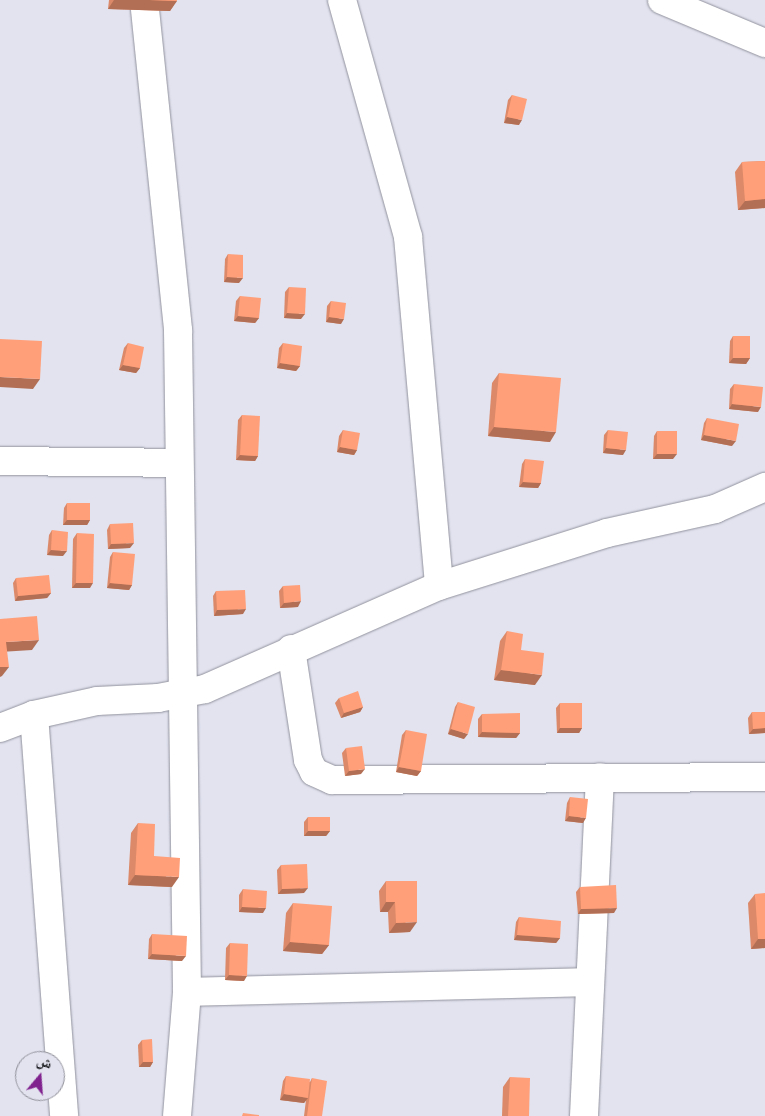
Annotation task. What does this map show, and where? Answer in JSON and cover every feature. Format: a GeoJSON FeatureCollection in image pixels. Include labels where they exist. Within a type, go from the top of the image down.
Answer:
{"type":"FeatureCollection","features":[{"type":"Feature","properties":{"kind":"street"},"geometry":{"type":"LineString","coordinates":[[144,0],[178,330],[187,992],[177,1116]]}},
{"type":"Feature","properties":{"kind":"street"},"geometry":{"type":"LineString","coordinates":[[342,0],[408,237],[439,586]]}},
{"type":"Feature","properties":{"kind":"street"},"geometry":{"type":"LineString","coordinates":[[662,0],[765,43]]}},
{"type":"Feature","properties":{"kind":"street"},"geometry":{"type":"LineString","coordinates":[[0,461],[179,463]]}},
{"type":"Feature","properties":{"kind":"street"},"geometry":{"type":"LineString","coordinates":[[0,728],[34,715],[97,701],[205,689],[291,649],[439,586],[607,533],[715,509],[765,487]]}},
{"type":"Feature","properties":{"kind":"street"},"geometry":{"type":"LineString","coordinates":[[291,649],[308,760],[314,772],[332,780],[765,777]]}},
{"type":"Feature","properties":{"kind":"street"},"geometry":{"type":"LineString","coordinates":[[34,715],[64,1116]]}},
{"type":"Feature","properties":{"kind":"street"},"geometry":{"type":"LineString","coordinates":[[584,1116],[600,777]]}},
{"type":"Feature","properties":{"kind":"street"},"geometry":{"type":"LineString","coordinates":[[187,992],[590,982]]}},
{"type":"Feature","properties":{"kind":"building"},"geometry":{"type":"Polygon","coordinates":[[[512,95],[527,99],[522,120],[507,117],[512,95]]]}},
{"type":"Feature","properties":{"kind":"building"},"geometry":{"type":"Polygon","coordinates":[[[765,161],[765,199],[745,201],[742,162],[765,161]]]}},
{"type":"Feature","properties":{"kind":"building"},"geometry":{"type":"Polygon","coordinates":[[[228,254],[243,255],[243,278],[227,277],[228,254]]]}},
{"type":"Feature","properties":{"kind":"building"},"geometry":{"type":"Polygon","coordinates":[[[289,287],[306,288],[305,314],[287,313],[289,287]]]}},
{"type":"Feature","properties":{"kind":"building"},"geometry":{"type":"Polygon","coordinates":[[[240,296],[261,298],[259,318],[238,316],[240,296]]]}},
{"type":"Feature","properties":{"kind":"building"},"geometry":{"type":"Polygon","coordinates":[[[331,301],[346,303],[344,319],[329,317],[331,301]]]}},
{"type":"Feature","properties":{"kind":"building"},"geometry":{"type":"Polygon","coordinates":[[[733,336],[750,336],[750,358],[733,358],[733,336]]]}},
{"type":"Feature","properties":{"kind":"building"},"geometry":{"type":"Polygon","coordinates":[[[0,339],[42,341],[40,379],[0,377],[0,339]]]}},
{"type":"Feature","properties":{"kind":"building"},"geometry":{"type":"Polygon","coordinates":[[[128,343],[144,347],[140,368],[123,365],[128,343]]]}},
{"type":"Feature","properties":{"kind":"building"},"geometry":{"type":"Polygon","coordinates":[[[283,343],[302,346],[300,366],[280,363],[283,343]]]}},
{"type":"Feature","properties":{"kind":"building"},"geometry":{"type":"Polygon","coordinates":[[[499,373],[561,378],[556,432],[494,427],[499,373]]]}},
{"type":"Feature","properties":{"kind":"building"},"geometry":{"type":"Polygon","coordinates":[[[734,384],[763,387],[761,407],[732,404],[734,384]]]}},
{"type":"Feature","properties":{"kind":"building"},"geometry":{"type":"Polygon","coordinates":[[[242,415],[260,416],[258,456],[240,455],[242,415]]]}},
{"type":"Feature","properties":{"kind":"building"},"geometry":{"type":"Polygon","coordinates":[[[707,418],[739,424],[736,441],[704,435],[707,418]]]}},
{"type":"Feature","properties":{"kind":"building"},"geometry":{"type":"Polygon","coordinates":[[[343,430],[360,433],[357,450],[340,447],[343,430]]]}},
{"type":"Feature","properties":{"kind":"building"},"geometry":{"type":"Polygon","coordinates":[[[608,430],[628,432],[626,450],[606,448],[608,430]]]}},
{"type":"Feature","properties":{"kind":"building"},"geometry":{"type":"Polygon","coordinates":[[[657,431],[677,431],[677,454],[657,454],[657,431]]]}},
{"type":"Feature","properties":{"kind":"building"},"geometry":{"type":"Polygon","coordinates":[[[525,459],[544,461],[541,483],[523,482],[525,459]]]}},
{"type":"Feature","properties":{"kind":"building"},"geometry":{"type":"Polygon","coordinates":[[[67,503],[90,503],[90,520],[67,520],[67,503]]]}},
{"type":"Feature","properties":{"kind":"building"},"geometry":{"type":"Polygon","coordinates":[[[133,523],[134,543],[111,544],[110,524],[133,523]]]}},
{"type":"Feature","properties":{"kind":"building"},"geometry":{"type":"Polygon","coordinates":[[[52,530],[68,532],[67,551],[51,550],[52,530]]]}},
{"type":"Feature","properties":{"kind":"building"},"geometry":{"type":"Polygon","coordinates":[[[77,533],[94,534],[93,583],[76,583],[77,533]]]}},
{"type":"Feature","properties":{"kind":"building"},"geometry":{"type":"Polygon","coordinates":[[[113,552],[135,554],[132,585],[110,583],[113,552]]]}},
{"type":"Feature","properties":{"kind":"building"},"geometry":{"type":"Polygon","coordinates":[[[49,575],[51,593],[18,596],[16,578],[49,575]]]}},
{"type":"Feature","properties":{"kind":"building"},"geometry":{"type":"Polygon","coordinates":[[[300,585],[301,601],[284,603],[283,586],[300,585]]]}},
{"type":"Feature","properties":{"kind":"building"},"geometry":{"type":"Polygon","coordinates":[[[245,590],[246,609],[217,610],[216,591],[245,590]]]}},
{"type":"Feature","properties":{"kind":"building"},"geometry":{"type":"Polygon","coordinates":[[[37,616],[39,640],[6,642],[9,667],[0,667],[0,619],[37,616]]]}},
{"type":"Feature","properties":{"kind":"building"},"geometry":{"type":"Polygon","coordinates":[[[507,631],[523,634],[521,650],[544,653],[542,675],[501,670],[507,631]]]}},
{"type":"Feature","properties":{"kind":"building"},"geometry":{"type":"Polygon","coordinates":[[[358,691],[363,707],[344,713],[339,698],[358,691]]]}},
{"type":"Feature","properties":{"kind":"building"},"geometry":{"type":"Polygon","coordinates":[[[458,702],[475,707],[468,734],[451,729],[458,702]]]}},
{"type":"Feature","properties":{"kind":"building"},"geometry":{"type":"Polygon","coordinates":[[[560,703],[582,703],[582,728],[560,728],[560,703]]]}},
{"type":"Feature","properties":{"kind":"building"},"geometry":{"type":"Polygon","coordinates":[[[752,712],[765,712],[765,728],[753,729],[752,712]]]}},
{"type":"Feature","properties":{"kind":"building"},"geometry":{"type":"Polygon","coordinates":[[[520,713],[520,733],[482,732],[482,714],[520,713]]]}},
{"type":"Feature","properties":{"kind":"building"},"geometry":{"type":"Polygon","coordinates":[[[406,730],[427,734],[421,771],[399,767],[406,730]]]}},
{"type":"Feature","properties":{"kind":"building"},"geometry":{"type":"Polygon","coordinates":[[[362,746],[365,769],[349,771],[346,748],[362,746]]]}},
{"type":"Feature","properties":{"kind":"building"},"geometry":{"type":"Polygon","coordinates":[[[570,797],[588,799],[586,818],[569,816],[570,797]]]}},
{"type":"Feature","properties":{"kind":"building"},"geometry":{"type":"Polygon","coordinates":[[[308,817],[330,817],[330,831],[308,831],[308,817]]]}},
{"type":"Feature","properties":{"kind":"building"},"geometry":{"type":"Polygon","coordinates":[[[138,823],[155,824],[154,856],[180,858],[179,877],[135,875],[138,823]]]}},
{"type":"Feature","properties":{"kind":"building"},"geometry":{"type":"Polygon","coordinates":[[[307,864],[308,888],[282,889],[281,865],[307,864]]]}},
{"type":"Feature","properties":{"kind":"building"},"geometry":{"type":"Polygon","coordinates":[[[386,881],[417,881],[417,922],[396,923],[395,902],[386,902],[386,881]]]}},
{"type":"Feature","properties":{"kind":"building"},"geometry":{"type":"Polygon","coordinates":[[[616,885],[617,908],[581,909],[580,887],[616,885]]]}},
{"type":"Feature","properties":{"kind":"building"},"geometry":{"type":"Polygon","coordinates":[[[243,889],[267,891],[266,908],[242,907],[243,889]]]}},
{"type":"Feature","properties":{"kind":"building"},"geometry":{"type":"Polygon","coordinates":[[[765,893],[765,939],[758,939],[755,894],[765,893]]]}},
{"type":"Feature","properties":{"kind":"building"},"geometry":{"type":"Polygon","coordinates":[[[293,903],[332,906],[329,945],[290,942],[293,903]]]}},
{"type":"Feature","properties":{"kind":"building"},"geometry":{"type":"Polygon","coordinates":[[[519,917],[561,921],[560,938],[517,935],[519,917]]]}},
{"type":"Feature","properties":{"kind":"building"},"geometry":{"type":"Polygon","coordinates":[[[152,934],[187,936],[186,956],[152,954],[152,934]]]}},
{"type":"Feature","properties":{"kind":"building"},"geometry":{"type":"Polygon","coordinates":[[[230,943],[248,944],[247,976],[229,975],[230,943]]]}},
{"type":"Feature","properties":{"kind":"building"},"geometry":{"type":"Polygon","coordinates":[[[152,1039],[153,1062],[143,1062],[142,1040],[152,1039]]]}},
{"type":"Feature","properties":{"kind":"building"},"geometry":{"type":"Polygon","coordinates":[[[286,1076],[310,1079],[308,1098],[284,1094],[286,1076]]]}},
{"type":"Feature","properties":{"kind":"building"},"geometry":{"type":"Polygon","coordinates":[[[510,1077],[530,1078],[529,1116],[508,1116],[510,1077]]]}},
{"type":"Feature","properties":{"kind":"building"},"geometry":{"type":"Polygon","coordinates":[[[312,1078],[327,1081],[322,1116],[307,1116],[312,1078]]]}},
{"type":"Feature","properties":{"kind":"building"},"geometry":{"type":"Polygon","coordinates":[[[243,1113],[259,1115],[259,1116],[242,1116],[243,1113]]]}}]}
